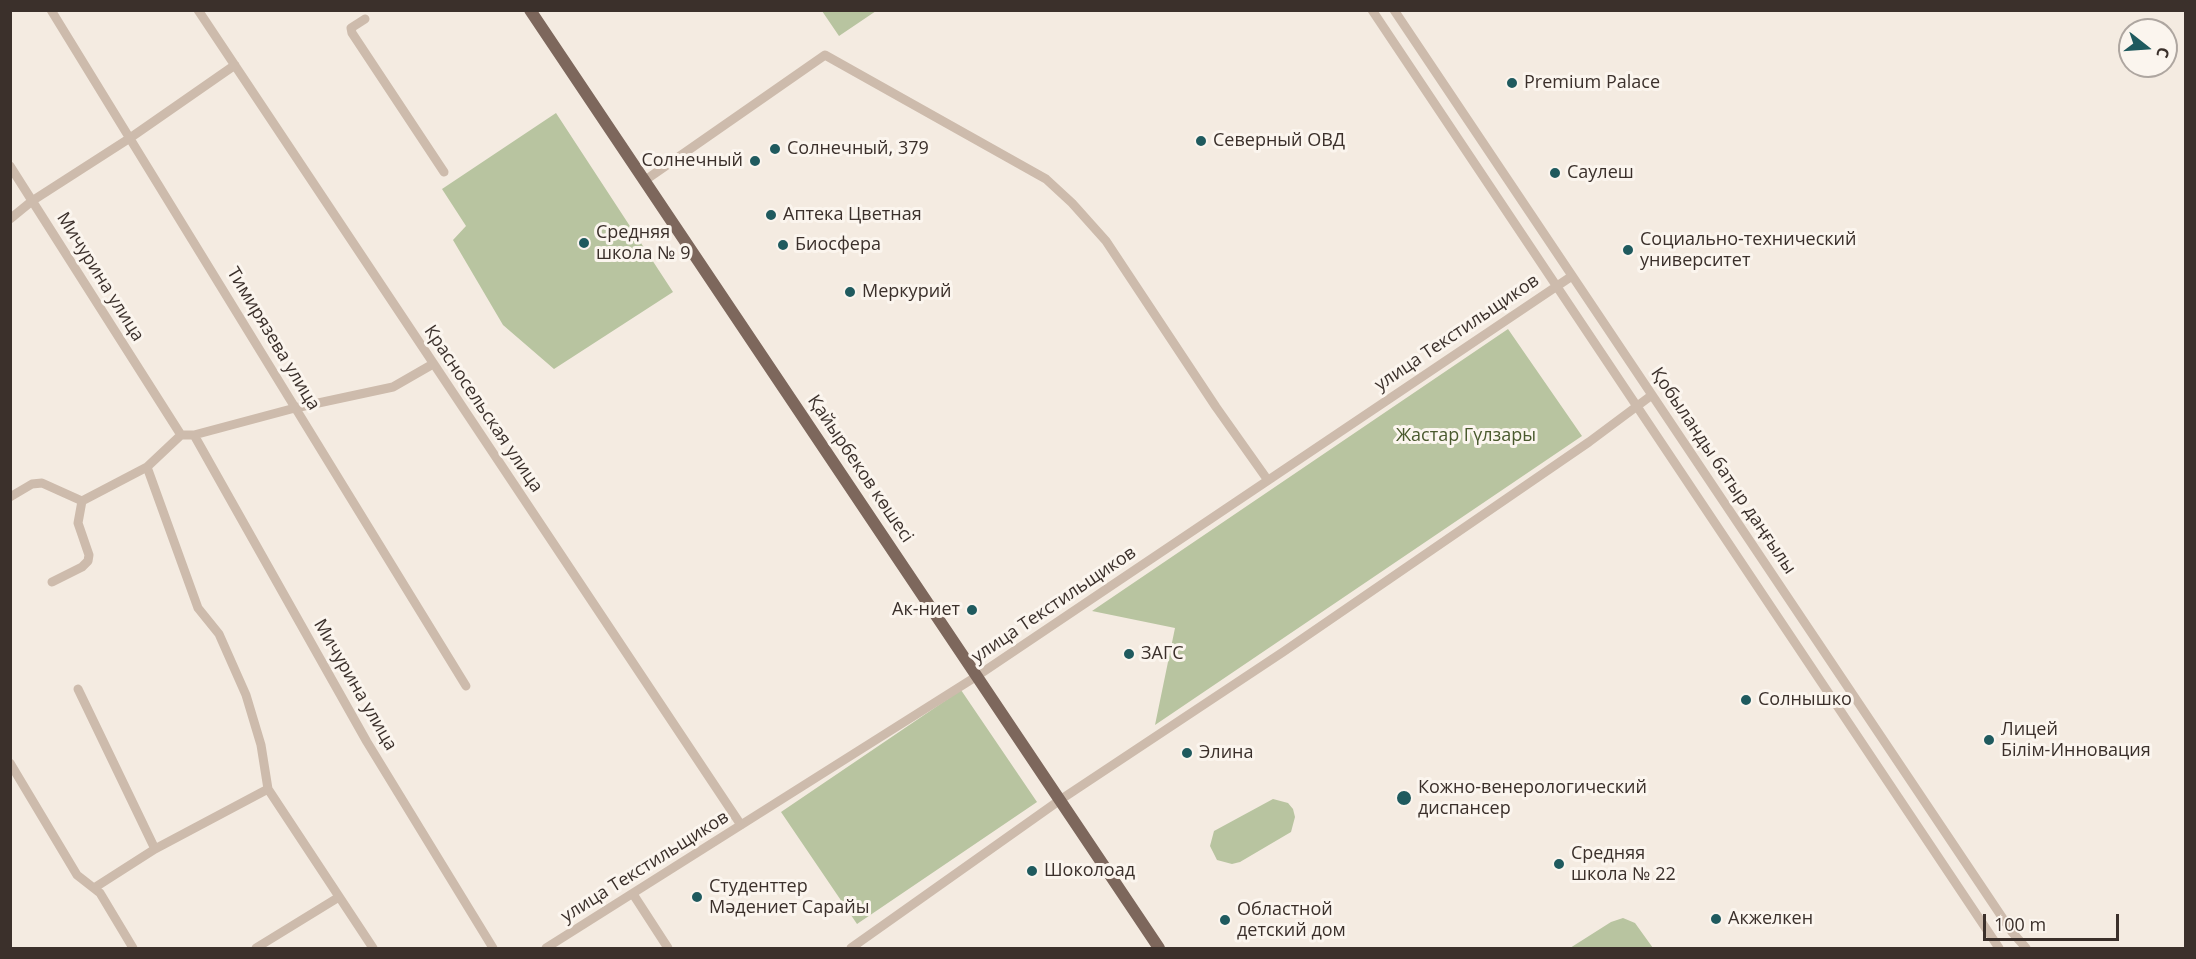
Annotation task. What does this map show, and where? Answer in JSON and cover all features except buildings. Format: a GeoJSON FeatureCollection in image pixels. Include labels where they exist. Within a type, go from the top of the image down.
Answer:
{"type":"FeatureCollection","features":[{"type":"Feature","properties":{"kind":"main road","name":"Қайырбеков көшесі"},"geometry":{"type":"LineString","coordinates":[[530,10],[1159,948]]}},
{"type":"Feature","properties":{"kind":"street","name":"Тимирязева улица"},"geometry":{"type":"LineString","coordinates":[[51,10],[466,686]]}},
{"type":"Feature","properties":{"kind":"street","name":"Красносельская улица"},"geometry":{"type":"LineString","coordinates":[[198,10],[741,825]]}},
{"type":"Feature","properties":{"kind":"street","name":"Қобыланды батыр даңғылы"},"geometry":{"type":"LineString","coordinates":[[1372,10],[2000,948]]}},
{"type":"Feature","properties":{"kind":"street","name":"Қобыланды батыр даңғылы"},"geometry":{"type":"LineString","coordinates":[[1394,10],[2012,932],[2026,948]]}},
{"type":"Feature","properties":{"kind":"street"},"geometry":{"type":"LineString","coordinates":[[365,19],[351,28],[352,33],[444,172]]}},
{"type":"Feature","properties":{"kind":"street"},"geometry":{"type":"LineString","coordinates":[[644,181],[825,55],[1047,179],[1106,241],[1216,407],[1268,479]]}},
{"type":"Feature","properties":{"kind":"street"},"geometry":{"type":"LineString","coordinates":[[10,219],[32,201],[130,138],[235,65]]}},
{"type":"Feature","properties":{"kind":"street","name":"Мичурина улица"},"geometry":{"type":"LineString","coordinates":[[10,166],[181,435]]}},
{"type":"Feature","properties":{"kind":"street","name":"улица Текстильщиков"},"geometry":{"type":"LineString","coordinates":[[546,948],[977,676],[1572,276]]}},
{"type":"Feature","properties":{"kind":"street"},"geometry":{"type":"LineString","coordinates":[[82,501],[147,467],[181,435],[194,435],[295,408],[393,387],[433,364]]}},
{"type":"Feature","properties":{"kind":"street"},"geometry":{"type":"LineString","coordinates":[[851,948],[1060,800],[1283,652],[1652,394]]}},
{"type":"Feature","properties":{"kind":"street","name":"Мичурина улица"},"geometry":{"type":"LineString","coordinates":[[194,435],[367,742],[493,948]]}},
{"type":"Feature","properties":{"kind":"street"},"geometry":{"type":"LineString","coordinates":[[147,467],[200,613],[219,634],[246,695],[261,745],[268,789],[373,948]]}},
{"type":"Feature","properties":{"kind":"street"},"geometry":{"type":"LineString","coordinates":[[10,497],[32,484],[42,483],[82,501]]}},
{"type":"Feature","properties":{"kind":"street"},"geometry":{"type":"LineString","coordinates":[[52,582],[82,567],[88,561],[89,555],[78,523],[82,501]]}},
{"type":"Feature","properties":{"kind":"street"},"geometry":{"type":"LineString","coordinates":[[78,689],[155,849]]}},
{"type":"Feature","properties":{"kind":"street"},"geometry":{"type":"LineString","coordinates":[[10,763],[77,875],[100,893],[133,948]]}},
{"type":"Feature","properties":{"kind":"street"},"geometry":{"type":"LineString","coordinates":[[94,888],[155,849],[268,789]]}},
{"type":"Feature","properties":{"kind":"street"},"geometry":{"type":"LineString","coordinates":[[633,894],[668,948]]}},
{"type":"Feature","properties":{"kind":"street"},"geometry":{"type":"LineString","coordinates":[[256,948],[339,897]]}},
{"type":"Feature","properties":{"kind":"green space"},"geometry":{"type":"Polygon","coordinates":[[[822,11],[876,11],[839,36],[822,11]]]}},
{"type":"Feature","properties":{"kind":"green space"},"geometry":{"type":"Polygon","coordinates":[[[556,113],[673,292],[554,369],[503,325],[453,240],[466,226],[442,189],[556,113]]]}},
{"type":"Feature","properties":{"kind":"green space","name":"Жастар Гүлзары"},"geometry":{"type":"Polygon","coordinates":[[[1508,329],[1582,436],[1155,725],[1175,628],[1092,611],[1508,329]]]}},
{"type":"Feature","properties":{"kind":"green space"},"geometry":{"type":"Polygon","coordinates":[[[961,690],[1037,802],[857,924],[781,812],[961,690]]]}},
{"type":"Feature","properties":{"kind":"green space"},"geometry":{"type":"Polygon","coordinates":[[[1273,799],[1288,803],[1293,809],[1295,817],[1291,832],[1240,862],[1232,864],[1217,860],[1210,846],[1214,831],[1273,799]]]}},
{"type":"Feature","properties":{"kind":"green space"},"geometry":{"type":"Polygon","coordinates":[[[1623,918],[1635,923],[1653,948],[1570,948],[1611,922],[1623,918]]]}},
{"type":"Feature","properties":{"kind":"place","name":"Premium Palace"},"geometry":{"type":"Point","coordinates":[1512,83]}},
{"type":"Feature","properties":{"kind":"place","name":"Северный ОВД"},"geometry":{"type":"Point","coordinates":[1201,141]}},
{"type":"Feature","properties":{"kind":"place","name":"Солнечный, 379"},"geometry":{"type":"Point","coordinates":[775,149]}},
{"type":"Feature","properties":{"kind":"place","name":"Солнечный"},"geometry":{"type":"Point","coordinates":[755,161]}},
{"type":"Feature","properties":{"kind":"place","name":"Саулеш"},"geometry":{"type":"Point","coordinates":[1555,173]}},
{"type":"Feature","properties":{"kind":"place","name":"Аптека Цветная"},"geometry":{"type":"Point","coordinates":[771,215]}},
{"type":"Feature","properties":{"kind":"place","name":"Средняя школа № 9"},"geometry":{"type":"Point","coordinates":[584,243]}},
{"type":"Feature","properties":{"kind":"place","name":"Биосфера"},"geometry":{"type":"Point","coordinates":[783,245]}},
{"type":"Feature","properties":{"kind":"place","name":"Социально-технический университет"},"geometry":{"type":"Point","coordinates":[1628,250]}},
{"type":"Feature","properties":{"kind":"place","name":"Меркурий"},"geometry":{"type":"Point","coordinates":[850,292]}},
{"type":"Feature","properties":{"kind":"place","name":"Ак-ниет"},"geometry":{"type":"Point","coordinates":[972,610]}},
{"type":"Feature","properties":{"kind":"place","name":"ЗАГС"},"geometry":{"type":"Point","coordinates":[1129,654]}},
{"type":"Feature","properties":{"kind":"place","name":"Солнышко"},"geometry":{"type":"Point","coordinates":[1746,700]}},
{"type":"Feature","properties":{"kind":"place","name":"Лицей Білім-Инновация"},"geometry":{"type":"Point","coordinates":[1989,740]}},
{"type":"Feature","properties":{"kind":"place","name":"Элина"},"geometry":{"type":"Point","coordinates":[1187,753]}},
{"type":"Feature","properties":{"kind":"place","name":"Кожно-венерологический диспансер"},"geometry":{"type":"Point","coordinates":[1404,798]}},
{"type":"Feature","properties":{"kind":"place","name":"Средняя школа № 22"},"geometry":{"type":"Point","coordinates":[1559,864]}},
{"type":"Feature","properties":{"kind":"place","name":"Шоколоад"},"geometry":{"type":"Point","coordinates":[1032,871]}},
{"type":"Feature","properties":{"kind":"place","name":"Студенттер Мәдениет Сарайы"},"geometry":{"type":"Point","coordinates":[697,897]}},
{"type":"Feature","properties":{"kind":"place","name":"Акжелкен"},"geometry":{"type":"Point","coordinates":[1716,919]}},
{"type":"Feature","properties":{"kind":"place","name":"Областной детский дом"},"geometry":{"type":"Point","coordinates":[1225,920]}}]}
